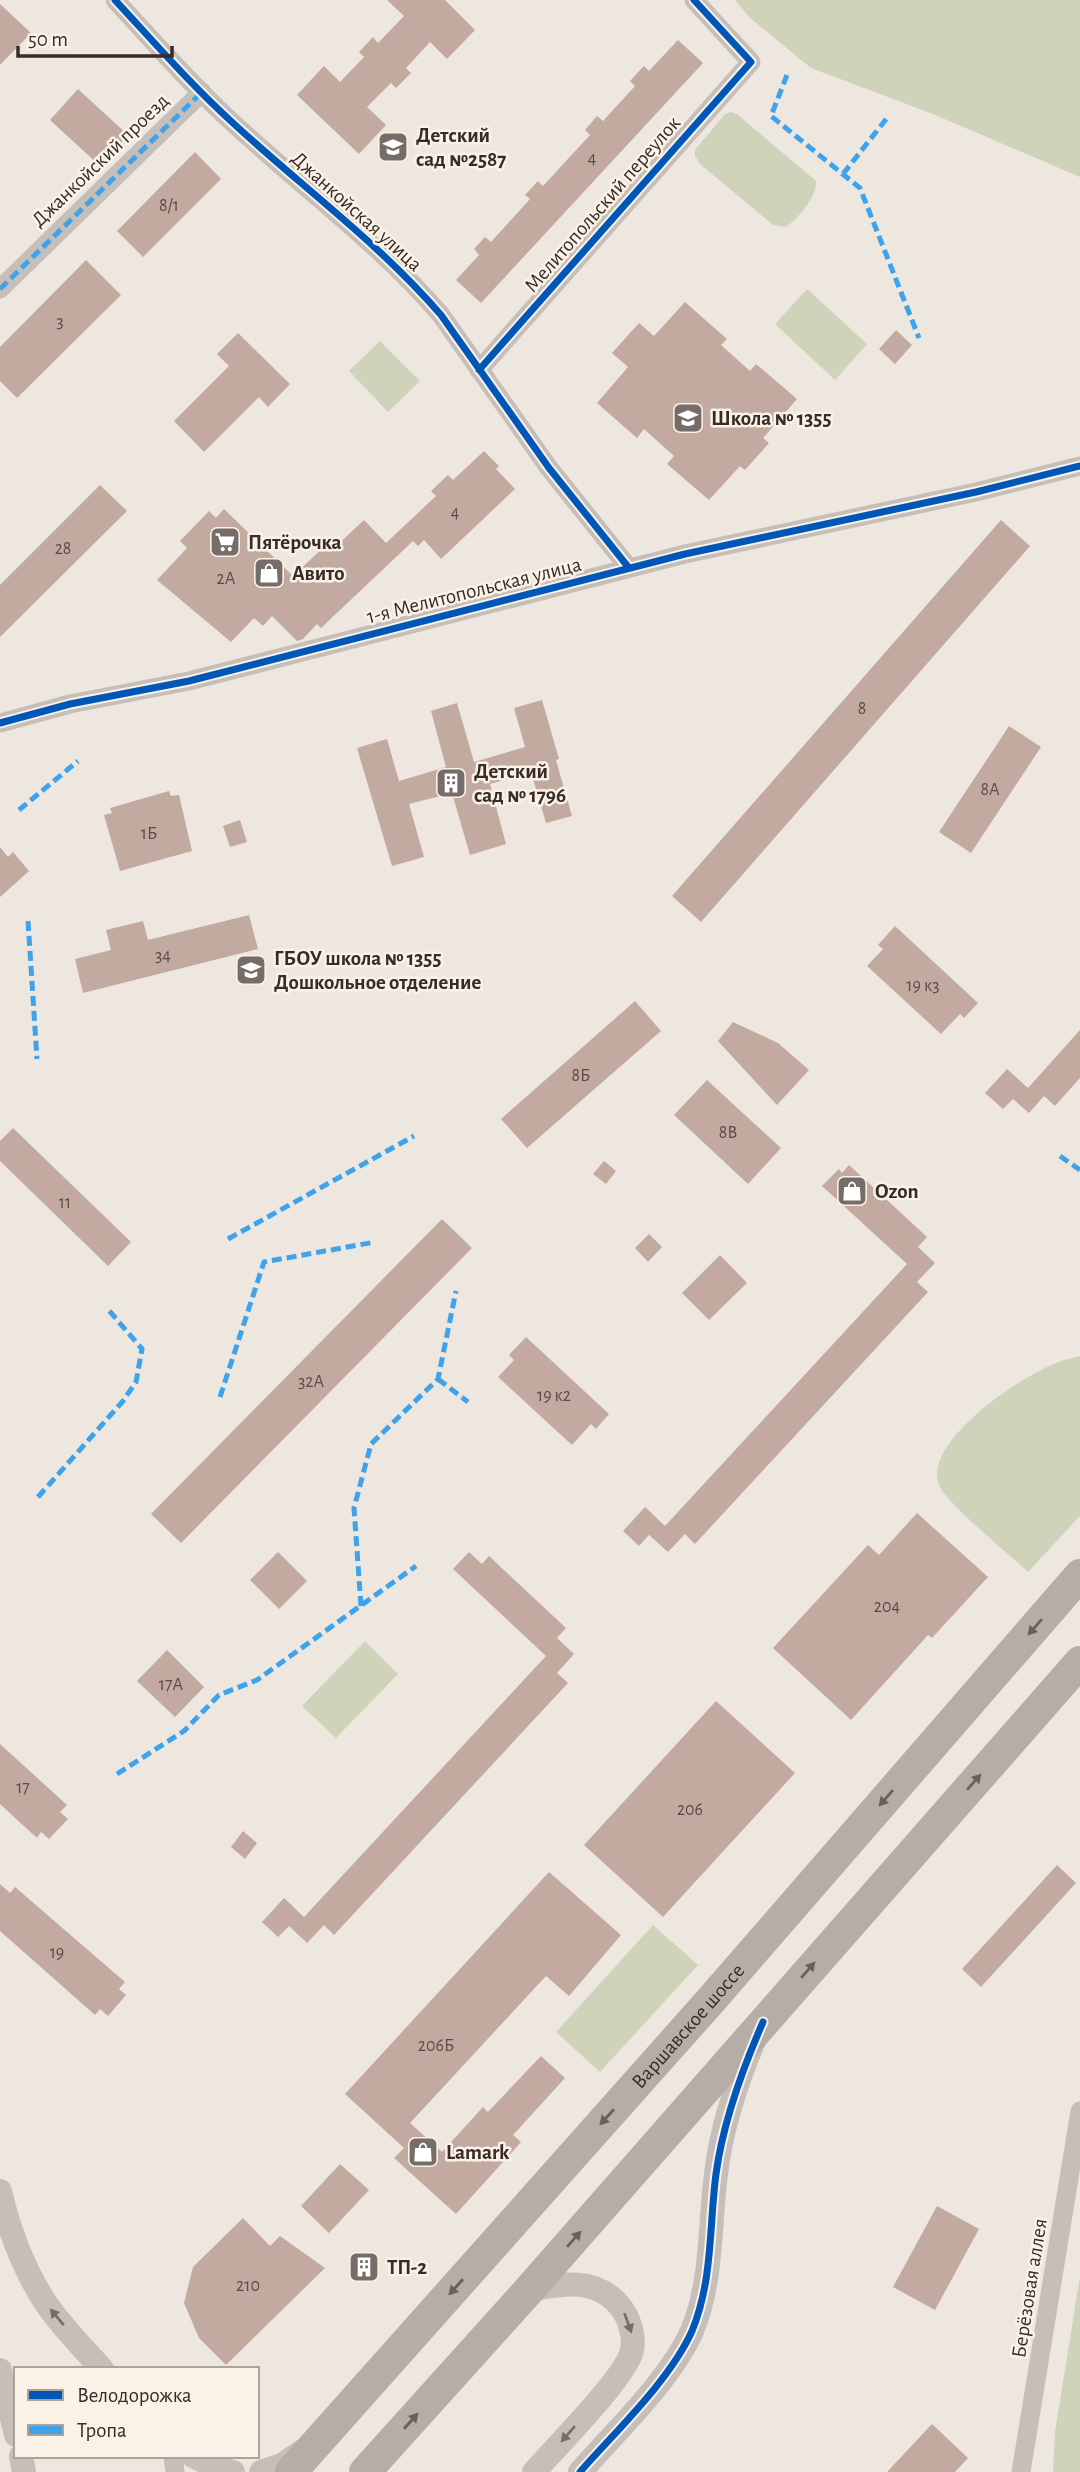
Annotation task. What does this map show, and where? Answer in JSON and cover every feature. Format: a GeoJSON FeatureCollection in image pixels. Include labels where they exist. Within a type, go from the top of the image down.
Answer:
{"type":"FeatureCollection","features":[{"type":"Feature","properties":{"kind":"main road","name":"Варшавское шоссе"},"geometry":{"type":"LineString","coordinates":[[291,2472],[721,1989],[1080,1575]]}},
{"type":"Feature","properties":{"kind":"main road"},"geometry":{"type":"LineString","coordinates":[[365,2472],[529,2290],[1080,1662]]}},
{"type":"Feature","properties":{"kind":"street","name":"Джанкойская улица"},"geometry":{"type":"LineString","coordinates":[[115,0],[232,122],[395,266],[441,315],[549,468],[629,568]]}},
{"type":"Feature","properties":{"kind":"street","name":"Мелитопольский переулок"},"geometry":{"type":"LineString","coordinates":[[479,370],[751,62],[694,0]]}},
{"type":"Feature","properties":{"kind":"street","name":"Джанкойский проезд"},"geometry":{"type":"LineString","coordinates":[[0,289],[202,92]]}},
{"type":"Feature","properties":{"kind":"street","name":"1-я Мелитопольская улица"},"geometry":{"type":"LineString","coordinates":[[0,723],[70,704],[189,681],[685,554],[976,492],[1080,466]]}},
{"type":"Feature","properties":{"kind":"street"},"geometry":{"type":"LineString","coordinates":[[1049,1697],[1080,1685]]}},
{"type":"Feature","properties":{"kind":"street"},"geometry":{"type":"LineString","coordinates":[[580,2472],[661,2379],[681,2351],[699,2311],[709,2268],[720,2153],[745,2064],[763,2022]]}},
{"type":"Feature","properties":{"kind":"street","name":"Берёзовая аллея"},"geometry":{"type":"LineString","coordinates":[[1021,2472],[1080,2111]]}},
{"type":"Feature","properties":{"kind":"street"},"geometry":{"type":"LineString","coordinates":[[0,2191],[25,2267],[46,2303],[100,2367]]}},
{"type":"Feature","properties":{"kind":"street"},"geometry":{"type":"LineString","coordinates":[[529,2290],[561,2284],[581,2284],[594,2288],[611,2297],[625,2313],[633,2339],[632,2351],[621,2373],[534,2472]]}},
{"type":"Feature","properties":{"kind":"street"},"geometry":{"type":"LineString","coordinates":[[0,2370],[14,2427]]}},
{"type":"Feature","properties":{"kind":"street"},"geometry":{"type":"LineString","coordinates":[[261,2472],[282,2465],[321,2438]]}},
{"type":"Feature","properties":{"kind":"street"},"geometry":{"type":"LineString","coordinates":[[197,2458],[233,2472]]}},
{"type":"Feature","properties":{"kind":"green space"},"geometry":{"type":"Polygon","coordinates":[[[735,0],[1080,0],[1080,177],[933,114],[811,68],[750,18],[735,0]]]}},
{"type":"Feature","properties":{"kind":"green space"},"geometry":{"type":"Polygon","coordinates":[[[725,114],[737,114],[816,181],[814,193],[806,206],[786,227],[773,225],[700,164],[695,156],[695,150],[725,114]]]}},
{"type":"Feature","properties":{"kind":"green space"},"geometry":{"type":"Polygon","coordinates":[[[807,289],[867,344],[835,380],[775,324],[807,289]]]}},
{"type":"Feature","properties":{"kind":"green space"},"geometry":{"type":"Polygon","coordinates":[[[380,341],[420,381],[388,412],[349,371],[380,341]]]}},
{"type":"Feature","properties":{"kind":"green space"},"geometry":{"type":"Polygon","coordinates":[[[1080,1356],[1080,1516],[1028,1572],[953,1504],[939,1485],[938,1468],[946,1449],[960,1430],[979,1412],[1023,1380],[1062,1361],[1080,1356]]]}},
{"type":"Feature","properties":{"kind":"green space"},"geometry":{"type":"Polygon","coordinates":[[[365,1641],[398,1674],[336,1738],[302,1706],[365,1641]]]}},
{"type":"Feature","properties":{"kind":"green space"},"geometry":{"type":"Polygon","coordinates":[[[653,1925],[698,1965],[600,2072],[556,2032],[653,1925]]]}},
{"type":"Feature","properties":{"kind":"green space"},"geometry":{"type":"Polygon","coordinates":[[[1080,2276],[1080,2472],[1053,2472],[1055,2432],[1080,2276]]]}},
{"type":"Feature","properties":{"kind":"building"},"geometry":{"type":"Polygon","coordinates":[[[387,0],[445,0],[475,30],[447,59],[430,42],[406,68],[411,73],[396,88],[391,83],[367,107],[386,125],[359,154],[297,95],[324,66],[340,82],[364,57],[359,52],[373,37],[378,43],[404,16],[387,0]]]}},
{"type":"Feature","properties":{"kind":"building"},"geometry":{"type":"Polygon","coordinates":[[[0,4],[31,33],[0,65],[0,4]]]}},
{"type":"Feature","properties":{"kind":"building"},"geometry":{"type":"Polygon","coordinates":[[[678,40],[703,63],[481,303],[456,280],[479,255],[474,249],[485,237],[491,242],[530,199],[525,195],[538,181],[543,186],[590,135],[585,130],[597,116],[603,121],[635,86],[630,81],[644,66],[649,71],[678,40]]]}},
{"type":"Feature","properties":{"kind":"building"},"geometry":{"type":"Polygon","coordinates":[[[78,89],[128,135],[100,166],[50,120],[78,89]]]}},
{"type":"Feature","properties":{"kind":"building"},"geometry":{"type":"Polygon","coordinates":[[[195,152],[221,179],[143,257],[117,231],[195,152]]]}},
{"type":"Feature","properties":{"kind":"building"},"geometry":{"type":"Polygon","coordinates":[[[86,260],[121,295],[17,398],[0,381],[0,347],[86,260]]]}},
{"type":"Feature","properties":{"kind":"building"},"geometry":{"type":"Polygon","coordinates":[[[685,302],[727,339],[721,345],[750,371],[756,364],[797,399],[763,438],[769,443],[745,470],[740,466],[709,500],[667,464],[674,456],[644,429],[637,438],[597,403],[628,367],[612,353],[639,323],[654,336],[685,302]]]}},
{"type":"Feature","properties":{"kind":"building"},"geometry":{"type":"Polygon","coordinates":[[[896,330],[912,345],[895,364],[879,349],[896,330]]]}},
{"type":"Feature","properties":{"kind":"building"},"geometry":{"type":"Polygon","coordinates":[[[238,333],[290,384],[268,407],[259,397],[204,452],[174,421],[229,366],[217,354],[238,333]]]}},
{"type":"Feature","properties":{"kind":"building"},"geometry":{"type":"Polygon","coordinates":[[[484,451],[499,466],[496,469],[515,489],[441,559],[424,540],[418,546],[413,541],[321,628],[317,624],[303,639],[297,641],[272,616],[263,626],[254,618],[231,642],[157,580],[187,548],[180,541],[209,511],[216,518],[224,509],[293,576],[327,544],[333,549],[364,520],[386,543],[436,496],[431,491],[448,475],[453,480],[484,451]]]}},
{"type":"Feature","properties":{"kind":"building"},"geometry":{"type":"Polygon","coordinates":[[[100,485],[127,511],[0,637],[0,585],[100,485]]]}},
{"type":"Feature","properties":{"kind":"building"},"geometry":{"type":"Polygon","coordinates":[[[1001,520],[1030,546],[701,922],[672,896],[1001,520]]]}},
{"type":"Feature","properties":{"kind":"building","name":"Детский сад № 1796"},"geometry":{"type":"Polygon","coordinates":[[[542,700],[572,816],[546,823],[531,772],[490,784],[506,844],[470,855],[452,793],[409,804],[424,857],[392,866],[357,748],[387,739],[399,781],[446,767],[431,711],[457,703],[474,762],[525,747],[514,708],[542,700]]]}},
{"type":"Feature","properties":{"kind":"building"},"geometry":{"type":"Polygon","coordinates":[[[1009,726],[1041,747],[971,853],[939,832],[1009,726]]]}},
{"type":"Feature","properties":{"kind":"building"},"geometry":{"type":"Polygon","coordinates":[[[169,791],[171,796],[179,795],[192,851],[120,871],[104,815],[112,813],[110,808],[169,791]]]}},
{"type":"Feature","properties":{"kind":"building"},"geometry":{"type":"Polygon","coordinates":[[[240,820],[247,842],[230,847],[223,826],[240,820]]]}},
{"type":"Feature","properties":{"kind":"building"},"geometry":{"type":"Polygon","coordinates":[[[0,847],[8,857],[13,852],[29,871],[0,897],[0,847]]]}},
{"type":"Feature","properties":{"kind":"building"},"geometry":{"type":"Polygon","coordinates":[[[249,915],[258,949],[83,993],[75,959],[111,950],[106,930],[143,921],[148,940],[249,915]]]}},
{"type":"Feature","properties":{"kind":"building"},"geometry":{"type":"Polygon","coordinates":[[[895,926],[978,1003],[964,1018],[960,1014],[941,1034],[867,966],[883,949],[878,945],[895,926]]]}},
{"type":"Feature","properties":{"kind":"building"},"geometry":{"type":"Polygon","coordinates":[[[635,1001],[661,1031],[527,1148],[501,1119],[635,1001]]]}},
{"type":"Feature","properties":{"kind":"building"},"geometry":{"type":"Polygon","coordinates":[[[733,1022],[778,1043],[809,1070],[777,1105],[718,1041],[733,1022]]]}},
{"type":"Feature","properties":{"kind":"building"},"geometry":{"type":"Polygon","coordinates":[[[1080,1030],[1080,1078],[1055,1106],[1044,1096],[1029,1113],[1013,1099],[1003,1109],[985,1093],[1007,1069],[1028,1088],[1080,1030]]]}},
{"type":"Feature","properties":{"kind":"building"},"geometry":{"type":"Polygon","coordinates":[[[707,1080],[781,1148],[748,1184],[674,1115],[707,1080]]]}},
{"type":"Feature","properties":{"kind":"building"},"geometry":{"type":"Polygon","coordinates":[[[13,1128],[131,1242],[108,1266],[0,1161],[0,1141],[13,1128]]]}},
{"type":"Feature","properties":{"kind":"building"},"geometry":{"type":"Polygon","coordinates":[[[604,1161],[616,1171],[606,1184],[593,1174],[604,1161]]]}},
{"type":"Feature","properties":{"kind":"building"},"geometry":{"type":"Polygon","coordinates":[[[849,1165],[927,1237],[918,1247],[935,1263],[917,1282],[928,1292],[695,1544],[685,1534],[668,1552],[649,1535],[639,1546],[623,1531],[645,1507],[665,1526],[907,1264],[822,1186],[839,1169],[842,1173],[849,1165]]]}},
{"type":"Feature","properties":{"kind":"building"},"geometry":{"type":"Polygon","coordinates":[[[442,1219],[472,1248],[181,1543],[151,1514],[442,1219]]]}},
{"type":"Feature","properties":{"kind":"building"},"geometry":{"type":"Polygon","coordinates":[[[649,1234],[662,1247],[648,1262],[635,1248],[649,1234]]]}},
{"type":"Feature","properties":{"kind":"building"},"geometry":{"type":"Polygon","coordinates":[[[720,1255],[747,1283],[709,1320],[682,1293],[720,1255]]]}},
{"type":"Feature","properties":{"kind":"building"},"geometry":{"type":"Polygon","coordinates":[[[526,1337],[609,1414],[596,1429],[591,1424],[572,1445],[498,1377],[514,1360],[509,1355],[526,1337]]]}},
{"type":"Feature","properties":{"kind":"building"},"geometry":{"type":"Polygon","coordinates":[[[917,1513],[988,1577],[932,1638],[928,1635],[851,1720],[773,1648],[868,1545],[879,1555],[917,1513]]]}},
{"type":"Feature","properties":{"kind":"building"},"geometry":{"type":"Polygon","coordinates":[[[278,1552],[307,1581],[279,1609],[250,1580],[278,1552]]]}},
{"type":"Feature","properties":{"kind":"building"},"geometry":{"type":"Polygon","coordinates":[[[469,1552],[482,1564],[489,1556],[566,1628],[557,1638],[574,1654],[557,1673],[568,1683],[334,1935],[324,1925],[307,1943],[289,1926],[278,1937],[262,1922],[284,1898],[304,1917],[546,1656],[453,1569],[469,1552]]]}},
{"type":"Feature","properties":{"kind":"building"},"geometry":{"type":"Polygon","coordinates":[[[167,1650],[204,1687],[175,1717],[137,1681],[167,1650]]]}},
{"type":"Feature","properties":{"kind":"building"},"geometry":{"type":"Polygon","coordinates":[[[716,1701],[795,1773],[663,1917],[584,1845],[716,1701]]]}},
{"type":"Feature","properties":{"kind":"building"},"geometry":{"type":"Polygon","coordinates":[[[0,1744],[67,1805],[60,1812],[68,1819],[49,1839],[41,1832],[37,1838],[0,1804],[0,1744]]]}},
{"type":"Feature","properties":{"kind":"building"},"geometry":{"type":"Polygon","coordinates":[[[243,1831],[257,1843],[245,1859],[231,1847],[243,1831]]]}},
{"type":"Feature","properties":{"kind":"building"},"geometry":{"type":"Polygon","coordinates":[[[1057,1865],[1076,1883],[981,1987],[962,1969],[1057,1865]]]}},
{"type":"Feature","properties":{"kind":"building"},"geometry":{"type":"Polygon","coordinates":[[[549,1872],[621,1935],[569,1996],[546,1976],[410,2123],[442,2152],[483,2107],[488,2112],[541,2056],[565,2078],[513,2135],[521,2142],[456,2214],[394,2158],[404,2148],[345,2094],[549,1872]]]}},
{"type":"Feature","properties":{"kind":"building"},"geometry":{"type":"Polygon","coordinates":[[[0,1884],[10,1893],[15,1887],[125,1982],[119,1989],[126,1995],[108,2016],[100,2009],[95,2015],[0,1931],[0,1884]]]}},
{"type":"Feature","properties":{"kind":"building"},"geometry":{"type":"Polygon","coordinates":[[[340,2164],[369,2190],[329,2233],[301,2206],[340,2164]]]}},
{"type":"Feature","properties":{"kind":"building"},"geometry":{"type":"Polygon","coordinates":[[[937,2206],[979,2229],[935,2310],[893,2287],[937,2206]]]}},
{"type":"Feature","properties":{"kind":"building"},"geometry":{"type":"Polygon","coordinates":[[[243,2218],[270,2246],[280,2236],[325,2268],[226,2365],[199,2338],[184,2303],[193,2267],[243,2218]]]}},
{"type":"Feature","properties":{"kind":"building"},"geometry":{"type":"Polygon","coordinates":[[[932,2424],[968,2458],[955,2472],[887,2472],[932,2424]]]}},
{"type":"Feature","properties":{"kind":"marked path"},"geometry":{"type":"LineString","coordinates":[[787,75],[771,116],[860,188],[919,338]]}},
{"type":"Feature","properties":{"kind":"marked path"},"geometry":{"type":"LineString","coordinates":[[0,289],[202,92]]}},
{"type":"Feature","properties":{"kind":"marked path"},"geometry":{"type":"LineString","coordinates":[[843,174],[887,118]]}},
{"type":"Feature","properties":{"kind":"marked path"},"geometry":{"type":"LineString","coordinates":[[19,810],[78,761]]}},
{"type":"Feature","properties":{"kind":"marked path"},"geometry":{"type":"LineString","coordinates":[[28,921],[37,1059]]}},
{"type":"Feature","properties":{"kind":"marked path"},"geometry":{"type":"LineString","coordinates":[[228,1239],[414,1136]]}},
{"type":"Feature","properties":{"kind":"marked path"},"geometry":{"type":"LineString","coordinates":[[1060,1156],[1080,1170]]}},
{"type":"Feature","properties":{"kind":"marked path"},"geometry":{"type":"LineString","coordinates":[[220,1397],[264,1262],[375,1242]]}},
{"type":"Feature","properties":{"kind":"marked path"},"geometry":{"type":"LineString","coordinates":[[361,1606],[354,1508],[371,1444],[438,1379],[456,1291]]}},
{"type":"Feature","properties":{"kind":"marked path"},"geometry":{"type":"LineString","coordinates":[[38,1497],[123,1401],[136,1382],[142,1349],[106,1307]]}},
{"type":"Feature","properties":{"kind":"marked path"},"geometry":{"type":"LineString","coordinates":[[438,1379],[468,1402]]}},
{"type":"Feature","properties":{"kind":"marked path"},"geometry":{"type":"LineString","coordinates":[[117,1774],[184,1731],[219,1695],[257,1680],[416,1566]]}},
{"type":"Feature","properties":{"kind":"cycle path"},"geometry":{"type":"LineString","coordinates":[[115,0],[217,109],[366,239],[441,315],[549,468],[629,568]]}},
{"type":"Feature","properties":{"kind":"cycle path"},"geometry":{"type":"LineString","coordinates":[[479,370],[751,62],[694,0]]}},
{"type":"Feature","properties":{"kind":"cycle path"},"geometry":{"type":"LineString","coordinates":[[0,723],[70,704],[189,681],[685,554],[976,492],[1080,466]]}},
{"type":"Feature","properties":{"kind":"cycle path"},"geometry":{"type":"LineString","coordinates":[[580,2472],[656,2386],[692,2331],[704,2292],[716,2174],[723,2135],[741,2077],[763,2022]]}},
{"type":"Feature","properties":{"kind":"place","name":"Детский сад №2587"},"geometry":{"type":"Point","coordinates":[393,147]}},
{"type":"Feature","properties":{"kind":"place","name":"Школа № 1355"},"geometry":{"type":"Point","coordinates":[688,418]}},
{"type":"Feature","properties":{"kind":"place","name":"Пятёрочка"},"geometry":{"type":"Point","coordinates":[225,542]}},
{"type":"Feature","properties":{"kind":"place","name":"Авито"},"geometry":{"type":"Point","coordinates":[269,573]}},
{"type":"Feature","properties":{"kind":"place","name":"Детский сад № 1796"},"geometry":{"type":"Point","coordinates":[451,783]}},
{"type":"Feature","properties":{"kind":"place","name":"ГБОУ школа № 1355 Дошкольное отделение"},"geometry":{"type":"Point","coordinates":[251,970]}},
{"type":"Feature","properties":{"kind":"place","name":"Ozon"},"geometry":{"type":"Point","coordinates":[852,1191]}},
{"type":"Feature","properties":{"kind":"place","name":"Lamark"},"geometry":{"type":"Point","coordinates":[423,2152]}},
{"type":"Feature","properties":{"kind":"place","name":"ТП-2"},"geometry":{"type":"Point","coordinates":[364,2267]}}]}
